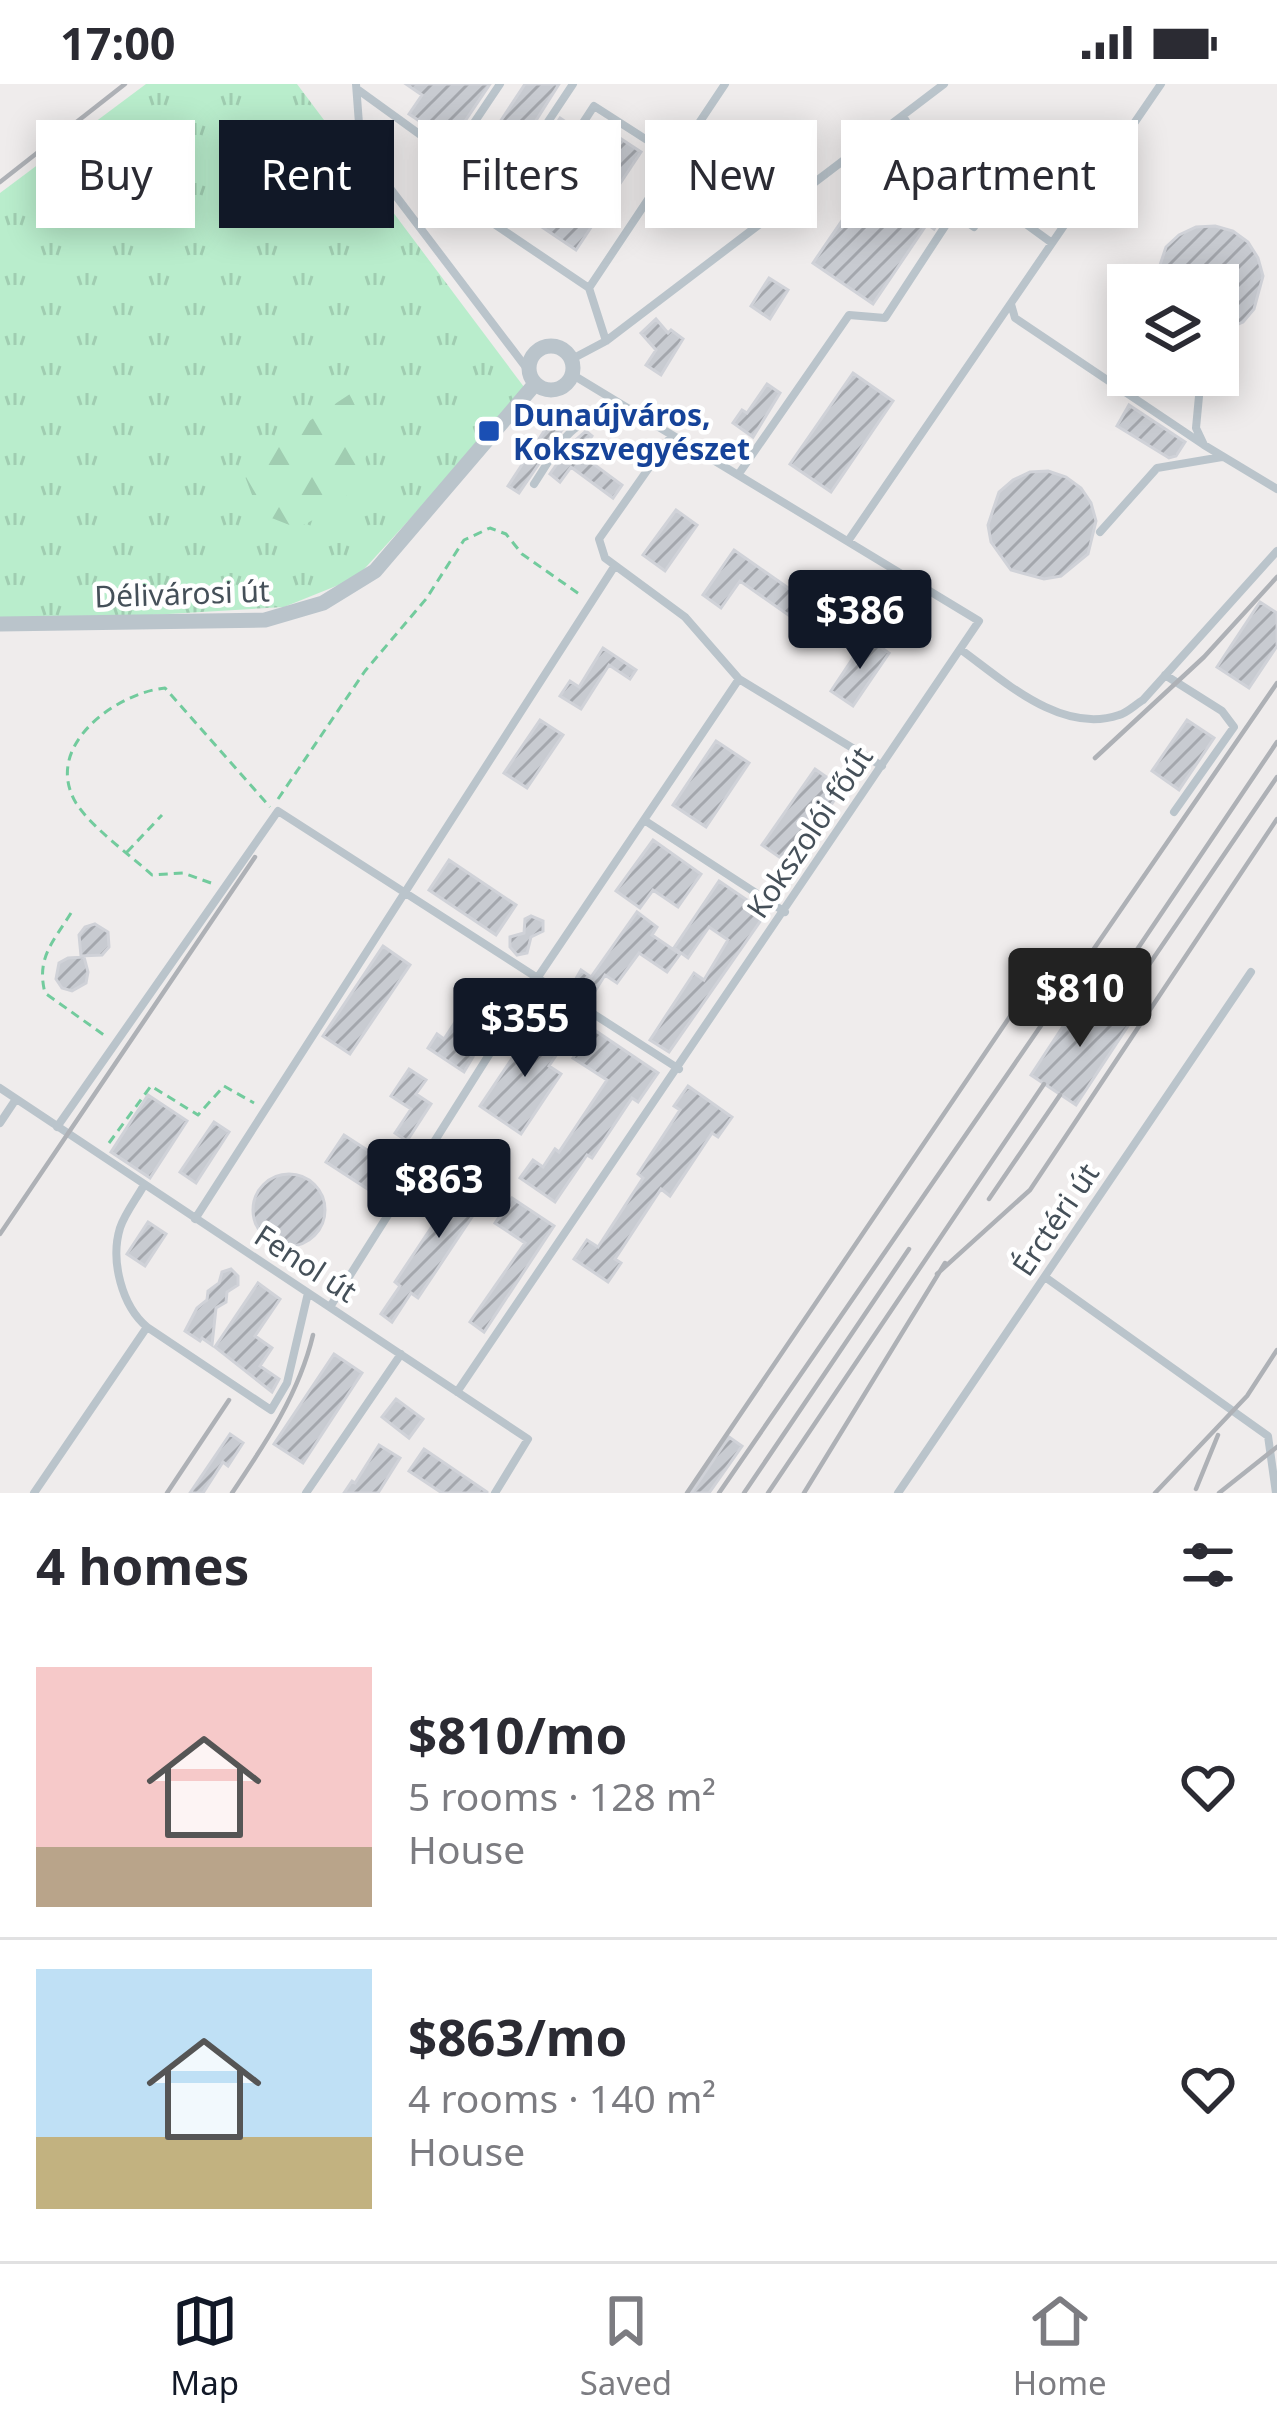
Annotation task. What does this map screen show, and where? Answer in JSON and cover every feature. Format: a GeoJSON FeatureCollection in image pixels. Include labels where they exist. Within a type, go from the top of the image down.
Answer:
{"type":"FeatureCollection","features":[{"type":"Feature","properties":{"kind":"street"},"geometry":{"type":"LineString","coordinates":[[546,346],[561,348],[572,367],[564,387],[549,391],[532,377],[533,355],[546,346]]}},
{"type":"Feature","properties":{"kind":"street","name":"Délivárosi út"},"geometry":{"type":"LineString","coordinates":[[0,624],[265,620],[323,603],[375,571],[532,377]]}},
{"type":"Feature","properties":{"kind":"lane"},"geometry":{"type":"LineString","coordinates":[[356,86],[451,157],[500,84]]}},
{"type":"Feature","properties":{"kind":"lane"},"geometry":{"type":"LineString","coordinates":[[548,120],[572,84]]}},
{"type":"Feature","properties":{"kind":"lane"},"geometry":{"type":"LineString","coordinates":[[701,120],[725,84]]}},
{"type":"Feature","properties":{"kind":"lane"},"geometry":{"type":"LineString","coordinates":[[944,84],[572,367],[647,420],[848,541],[1161,84]]}},
{"type":"Feature","properties":{"kind":"lane"},"geometry":{"type":"LineString","coordinates":[[356,86],[361,150],[532,377]]}},
{"type":"Feature","properties":{"kind":"lane"},"geometry":{"type":"LineString","coordinates":[[585,120],[594,106],[616,120]]}},
{"type":"Feature","properties":{"kind":"lane"},"geometry":{"type":"LineString","coordinates":[[903,116],[905,120]]}},
{"type":"Feature","properties":{"kind":"lane"},"geometry":{"type":"LineString","coordinates":[[589,288],[645,203]]}},
{"type":"Feature","properties":{"kind":"lane"},"geometry":{"type":"LineString","coordinates":[[499,228],[589,288],[606,341]]}},
{"type":"Feature","properties":{"kind":"lane"},"geometry":{"type":"LineString","coordinates":[[738,475],[849,315],[885,318],[944,228]]}},
{"type":"Feature","properties":{"kind":"lane"},"geometry":{"type":"LineString","coordinates":[[1031,228],[1052,243]]}},
{"type":"Feature","properties":{"kind":"lane"},"geometry":{"type":"LineString","coordinates":[[1011,304],[1015,318],[1277,489]]}},
{"type":"Feature","properties":{"kind":"lane"},"geometry":{"type":"LineString","coordinates":[[1199,396],[1196,428],[1204,445]]}},
{"type":"Feature","properties":{"kind":"lane"},"geometry":{"type":"LineString","coordinates":[[534,484],[565,436],[581,422],[609,415],[647,420]]}},
{"type":"Feature","properties":{"kind":"lane"},"geometry":{"type":"LineString","coordinates":[[672,435],[599,539],[605,558],[686,617],[739,679],[882,766]]}},
{"type":"Feature","properties":{"kind":"lane"},"geometry":{"type":"LineString","coordinates":[[1100,532],[1157,468],[1224,457]]}},
{"type":"Feature","properties":{"kind":"lane","name":"Kokszolói főút"},"geometry":{"type":"LineString","coordinates":[[457,1392],[979,621],[848,541]]}},
{"type":"Feature","properties":{"kind":"lane"},"geometry":{"type":"LineString","coordinates":[[960,650],[1043,710],[1118,716],[1143,700],[1277,550]]}},
{"type":"Feature","properties":{"kind":"lane"},"geometry":{"type":"LineString","coordinates":[[195,1219],[614,566]]}},
{"type":"Feature","properties":{"kind":"lane"},"geometry":{"type":"LineString","coordinates":[[1165,675],[1222,712],[1234,727],[1174,812]]}},
{"type":"Feature","properties":{"kind":"lane"},"geometry":{"type":"LineString","coordinates":[[330,1307],[538,976],[739,679]]}},
{"type":"Feature","properties":{"kind":"lane"},"geometry":{"type":"LineString","coordinates":[[57,1127],[278,812],[679,1069]]}},
{"type":"Feature","properties":{"kind":"lane"},"geometry":{"type":"LineString","coordinates":[[644,820],[784,912]]}},
{"type":"Feature","properties":{"kind":"lane","name":"Érctéri út"},"geometry":{"type":"LineString","coordinates":[[898,1493],[1251,972]]}},
{"type":"Feature","properties":{"kind":"lane","name":"Fenol út"},"geometry":{"type":"LineString","coordinates":[[0,1088],[528,1439],[495,1493]]}},
{"type":"Feature","properties":{"kind":"lane"},"geometry":{"type":"LineString","coordinates":[[0,1123],[16,1099]]}},
{"type":"Feature","properties":{"kind":"lane"},"geometry":{"type":"LineString","coordinates":[[144,1185],[119,1230],[119,1273],[128,1311],[271,1410],[286,1383],[308,1293]]}},
{"type":"Feature","properties":{"kind":"lane"},"geometry":{"type":"LineString","coordinates":[[1045,1277],[1268,1436],[1276,1493]]}},
{"type":"Feature","properties":{"kind":"lane"},"geometry":{"type":"LineString","coordinates":[[34,1493],[147,1327]]}},
{"type":"Feature","properties":{"kind":"lane"},"geometry":{"type":"LineString","coordinates":[[306,1493],[401,1354]]}},
{"type":"Feature","properties":{"kind":"path"},"geometry":{"type":"LineString","coordinates":[[225,887],[183,874],[152,874],[75,802],[69,772],[75,745],[88,724],[142,691],[165,688],[278,812],[278,799],[365,670],[426,599],[464,540],[490,528],[506,534],[522,554],[592,602]]}},
{"type":"Feature","properties":{"kind":"path"},"geometry":{"type":"LineString","coordinates":[[127,852],[162,814]]}},
{"type":"Feature","properties":{"kind":"path"},"geometry":{"type":"LineString","coordinates":[[71,913],[45,956],[40,972],[45,993],[115,1043]]}},
{"type":"Feature","properties":{"kind":"path"},"geometry":{"type":"LineString","coordinates":[[110,1143],[151,1086],[198,1115],[224,1086],[266,1110]]}},
{"type":"Feature","properties":{"kind":"green space"},"geometry":{"type":"Polygon","coordinates":[[[146,84],[297,84],[324,120],[219,120],[219,228],[394,228],[394,213],[527,391],[356,578],[284,607],[0,624],[0,193],[36,166],[36,228],[195,228],[195,120],[98,120],[146,84]]]}},
{"type":"Feature","properties":{"kind":"green space"},"geometry":{"type":"Polygon","coordinates":[[[350,394],[367,440],[362,472],[347,496],[297,528],[259,513],[241,466],[350,394]]]}},
{"type":"Feature","properties":{"kind":"building"},"geometry":{"type":"Polygon","coordinates":[[[406,84],[490,84],[466,120],[418,120],[409,114],[422,95],[406,84]]]}},
{"type":"Feature","properties":{"kind":"building"},"geometry":{"type":"Polygon","coordinates":[[[525,84],[559,84],[536,120],[501,120],[525,84]]]}},
{"type":"Feature","properties":{"kind":"building"},"geometry":{"type":"Polygon","coordinates":[[[621,139],[641,152],[621,182],[621,139]]]}},
{"type":"Feature","properties":{"kind":"building"},"geometry":{"type":"Polygon","coordinates":[[[841,222],[841,228],[924,228],[873,304],[813,263],[841,222]]]}},
{"type":"Feature","properties":{"kind":"building"},"geometry":{"type":"Polygon","coordinates":[[[1196,227],[1233,231],[1258,258],[1263,276],[1254,309],[1243,322],[1239,324],[1239,264],[1160,264],[1166,247],[1196,227]]]}},
{"type":"Feature","properties":{"kind":"building"},"geometry":{"type":"Polygon","coordinates":[[[543,228],[591,228],[576,250],[543,228]]]}},
{"type":"Feature","properties":{"kind":"building"},"geometry":{"type":"Polygon","coordinates":[[[769,278],[788,290],[770,319],[751,306],[769,278]]]}},
{"type":"Feature","properties":{"kind":"building"},"geometry":{"type":"Polygon","coordinates":[[[656,319],[668,333],[671,330],[683,339],[661,375],[646,365],[656,350],[641,333],[656,319]]]}},
{"type":"Feature","properties":{"kind":"building"},"geometry":{"type":"Polygon","coordinates":[[[853,373],[893,401],[831,492],[790,464],[853,373]]]}},
{"type":"Feature","properties":{"kind":"building"},"geometry":{"type":"Polygon","coordinates":[[[767,384],[780,393],[753,437],[733,423],[742,410],[747,413],[767,384]]]}},
{"type":"Feature","properties":{"kind":"building"},"geometry":{"type":"Polygon","coordinates":[[[1129,405],[1185,442],[1176,456],[1169,458],[1117,426],[1129,405]]]}},
{"type":"Feature","properties":{"kind":"building"},"geometry":{"type":"Polygon","coordinates":[[[552,419],[564,427],[519,493],[508,486],[552,419]]]}},
{"type":"Feature","properties":{"kind":"building"},"geometry":{"type":"Polygon","coordinates":[[[586,431],[592,436],[580,454],[622,485],[613,498],[571,467],[560,482],[550,474],[586,431]]]}},
{"type":"Feature","properties":{"kind":"building"},"geometry":{"type":"Polygon","coordinates":[[[1048,471],[1081,488],[1096,521],[1088,554],[1061,576],[1044,579],[1011,570],[991,542],[988,525],[999,492],[1030,472],[1048,471]]]}},
{"type":"Feature","properties":{"kind":"building"},"geometry":{"type":"Polygon","coordinates":[[[676,510],[697,525],[665,571],[643,555],[676,510]]]}},
{"type":"Feature","properties":{"kind":"building"},"geometry":{"type":"Polygon","coordinates":[[[734,550],[807,601],[794,619],[740,581],[721,608],[703,595],[734,550]]]}},
{"type":"Feature","properties":{"kind":"building"},"geometry":{"type":"Polygon","coordinates":[[[1260,602],[1277,613],[1277,646],[1249,688],[1217,667],[1260,602]]]}},
{"type":"Feature","properties":{"kind":"building"},"geometry":{"type":"Polygon","coordinates":[[[867,637],[889,653],[853,706],[831,691],[867,637]]]}},
{"type":"Feature","properties":{"kind":"building"},"geometry":{"type":"Polygon","coordinates":[[[603,648],[636,670],[630,679],[609,665],[581,709],[560,696],[570,681],[579,687],[603,648]]]}},
{"type":"Feature","properties":{"kind":"building"},"geometry":{"type":"Polygon","coordinates":[[[540,720],[563,735],[527,788],[504,773],[540,720]]]}},
{"type":"Feature","properties":{"kind":"building"},"geometry":{"type":"Polygon","coordinates":[[[1187,720],[1214,738],[1179,790],[1152,771],[1187,720]]]}},
{"type":"Feature","properties":{"kind":"building"},"geometry":{"type":"Polygon","coordinates":[[[716,741],[749,763],[706,827],[673,805],[716,741]]]}},
{"type":"Feature","properties":{"kind":"building"},"geometry":{"type":"Polygon","coordinates":[[[815,769],[842,788],[792,866],[762,845],[815,769]]]}},
{"type":"Feature","properties":{"kind":"building"},"geometry":{"type":"Polygon","coordinates":[[[653,840],[701,874],[678,907],[653,890],[640,908],[616,891],[653,840]]]}},
{"type":"Feature","properties":{"kind":"building"},"geometry":{"type":"Polygon","coordinates":[[[449,860],[516,905],[496,935],[429,890],[449,860]]]}},
{"type":"Feature","properties":{"kind":"building"},"geometry":{"type":"Polygon","coordinates":[[[719,881],[766,913],[669,1052],[650,1040],[694,973],[704,980],[728,940],[709,927],[688,958],[674,948],[719,881]]]}},
{"type":"Feature","properties":{"kind":"building"},"geometry":{"type":"Polygon","coordinates":[[[637,912],[657,927],[652,935],[680,954],[667,972],[639,953],[617,983],[605,975],[589,1001],[570,989],[581,970],[591,977],[637,912]]]}},
{"type":"Feature","properties":{"kind":"building"},"geometry":{"type":"Polygon","coordinates":[[[531,916],[543,921],[543,931],[531,937],[527,953],[517,955],[510,947],[510,937],[524,933],[525,919],[531,916]]]}},
{"type":"Feature","properties":{"kind":"building"},"geometry":{"type":"Polygon","coordinates":[[[95,924],[108,932],[109,947],[102,955],[81,956],[79,935],[95,924]]]}},
{"type":"Feature","properties":{"kind":"building"},"geometry":{"type":"Polygon","coordinates":[[[383,946],[410,965],[350,1054],[323,1036],[383,946]]]}},
{"type":"Feature","properties":{"kind":"building"},"geometry":{"type":"Polygon","coordinates":[[[84,957],[86,983],[72,991],[62,988],[56,979],[59,963],[84,957]]]}},
{"type":"Feature","properties":{"kind":"building"},"geometry":{"type":"Polygon","coordinates":[[[1083,996],[1128,1026],[1076,1105],[1031,1075],[1083,996]]]}},
{"type":"Feature","properties":{"kind":"building"},"geometry":{"type":"Polygon","coordinates":[[[465,1007],[489,1022],[464,1072],[428,1048],[437,1034],[444,1039],[465,1007]]]}},
{"type":"Feature","properties":{"kind":"building"},"geometry":{"type":"Polygon","coordinates":[[[536,1023],[565,1042],[549,1066],[561,1074],[521,1134],[480,1106],[536,1023]]]}},
{"type":"Feature","properties":{"kind":"building"},"geometry":{"type":"Polygon","coordinates":[[[593,1029],[658,1073],[638,1102],[632,1098],[555,1202],[520,1178],[533,1160],[543,1167],[555,1149],[559,1152],[607,1080],[573,1058],[593,1029]]]}},
{"type":"Feature","properties":{"kind":"building"},"geometry":{"type":"Polygon","coordinates":[[[409,1069],[426,1080],[416,1094],[431,1104],[407,1141],[395,1133],[411,1109],[391,1096],[409,1069]]]}},
{"type":"Feature","properties":{"kind":"building"},"geometry":{"type":"Polygon","coordinates":[[[688,1086],[732,1117],[718,1137],[712,1133],[670,1196],[661,1189],[615,1259],[621,1263],[608,1282],[574,1259],[587,1240],[598,1247],[643,1178],[638,1174],[680,1110],[674,1106],[688,1086]]]}},
{"type":"Feature","properties":{"kind":"building"},"geometry":{"type":"Polygon","coordinates":[[[148,1095],[187,1121],[150,1178],[111,1152],[148,1095]]]}},
{"type":"Feature","properties":{"kind":"building"},"geometry":{"type":"Polygon","coordinates":[[[214,1122],[229,1132],[196,1183],[180,1172],[214,1122]]]}},
{"type":"Feature","properties":{"kind":"building"},"geometry":{"type":"Polygon","coordinates":[[[344,1135],[404,1174],[386,1201],[326,1162],[344,1135]]]}},
{"type":"Feature","properties":{"kind":"building"},"geometry":{"type":"Polygon","coordinates":[[[471,1168],[494,1184],[418,1298],[411,1293],[392,1322],[381,1314],[400,1286],[395,1282],[471,1168]]]}},
{"type":"Feature","properties":{"kind":"building"},"geometry":{"type":"Polygon","coordinates":[[[289,1174],[315,1184],[325,1210],[315,1236],[289,1246],[263,1236],[253,1210],[263,1184],[289,1174]]]}},
{"type":"Feature","properties":{"kind":"building"},"geometry":{"type":"Polygon","coordinates":[[[512,1198],[554,1226],[484,1332],[470,1322],[525,1243],[495,1223],[512,1198]]]}},
{"type":"Feature","properties":{"kind":"building"},"geometry":{"type":"Polygon","coordinates":[[[148,1222],[166,1234],[145,1266],[127,1254],[148,1222]]]}},
{"type":"Feature","properties":{"kind":"building"},"geometry":{"type":"Polygon","coordinates":[[[231,1269],[238,1276],[238,1285],[216,1308],[212,1345],[200,1341],[185,1331],[222,1272],[231,1269]]]}},
{"type":"Feature","properties":{"kind":"building"},"geometry":{"type":"Polygon","coordinates":[[[258,1283],[280,1299],[255,1336],[272,1348],[260,1366],[279,1379],[272,1392],[215,1347],[258,1283]]]}},
{"type":"Feature","properties":{"kind":"building"},"geometry":{"type":"Polygon","coordinates":[[[334,1354],[362,1373],[303,1463],[274,1444],[334,1354]]]}},
{"type":"Feature","properties":{"kind":"building"},"geometry":{"type":"Polygon","coordinates":[[[396,1399],[423,1419],[409,1438],[382,1417],[396,1399]]]}},
{"type":"Feature","properties":{"kind":"building"},"geometry":{"type":"Polygon","coordinates":[[[230,1434],[243,1443],[228,1466],[223,1462],[203,1493],[190,1493],[230,1434]]]}},
{"type":"Feature","properties":{"kind":"building"},"geometry":{"type":"Polygon","coordinates":[[[729,1437],[742,1446],[709,1493],[691,1493],[729,1437]]]}},
{"type":"Feature","properties":{"kind":"building"},"geometry":{"type":"Polygon","coordinates":[[[379,1445],[400,1458],[378,1493],[344,1493],[355,1483],[379,1445]]]}},
{"type":"Feature","properties":{"kind":"building"},"geometry":{"type":"Polygon","coordinates":[[[424,1449],[487,1493],[442,1493],[409,1471],[424,1449]]]}},
{"type":"Feature","properties":{"kind":"railway"},"geometry":{"type":"LineString","coordinates":[[0,182],[125,84]]}},
{"type":"Feature","properties":{"kind":"railway"},"geometry":{"type":"LineString","coordinates":[[1095,758],[1204,657],[1277,577]]}},
{"type":"Feature","properties":{"kind":"railway"},"geometry":{"type":"LineString","coordinates":[[719,1493],[1277,683]]}},
{"type":"Feature","properties":{"kind":"railway"},"geometry":{"type":"LineString","coordinates":[[1099,1006],[1277,742]]}},
{"type":"Feature","properties":{"kind":"railway"},"geometry":{"type":"LineString","coordinates":[[1114,1016],[1277,777]]}},
{"type":"Feature","properties":{"kind":"railway"},"geometry":{"type":"LineString","coordinates":[[937,1274],[1030,1190],[1277,819]]}},
{"type":"Feature","properties":{"kind":"railway"},"geometry":{"type":"LineString","coordinates":[[0,1234],[255,857]]}},
{"type":"Feature","properties":{"kind":"railway"},"geometry":{"type":"LineString","coordinates":[[687,1493],[1036,978]]}},
{"type":"Feature","properties":{"kind":"railway"},"geometry":{"type":"LineString","coordinates":[[768,1493],[1044,1084]]}},
{"type":"Feature","properties":{"kind":"railway"},"geometry":{"type":"LineString","coordinates":[[989,1199],[1060,1095]]}},
{"type":"Feature","properties":{"kind":"railway"},"geometry":{"type":"LineString","coordinates":[[744,1493],[909,1249]]}},
{"type":"Feature","properties":{"kind":"railway"},"geometry":{"type":"LineString","coordinates":[[804,1493],[945,1263]]}},
{"type":"Feature","properties":{"kind":"railway"},"geometry":{"type":"LineString","coordinates":[[232,1493],[290,1398],[313,1335]]}},
{"type":"Feature","properties":{"kind":"railway"},"geometry":{"type":"LineString","coordinates":[[1155,1493],[1247,1396],[1277,1350]]}},
{"type":"Feature","properties":{"kind":"railway"},"geometry":{"type":"LineString","coordinates":[[167,1493],[229,1400]]}},
{"type":"Feature","properties":{"kind":"railway"},"geometry":{"type":"LineString","coordinates":[[1196,1489],[1218,1435]]}},
{"type":"Feature","properties":{"kind":"railway"},"geometry":{"type":"LineString","coordinates":[[1219,1493],[1277,1447]]}},
{"type":"Feature","properties":{"kind":"place","name":"Dunaújváros, Kokszvegyészet"},"geometry":{"type":"Point","coordinates":[489,431]}}]}
